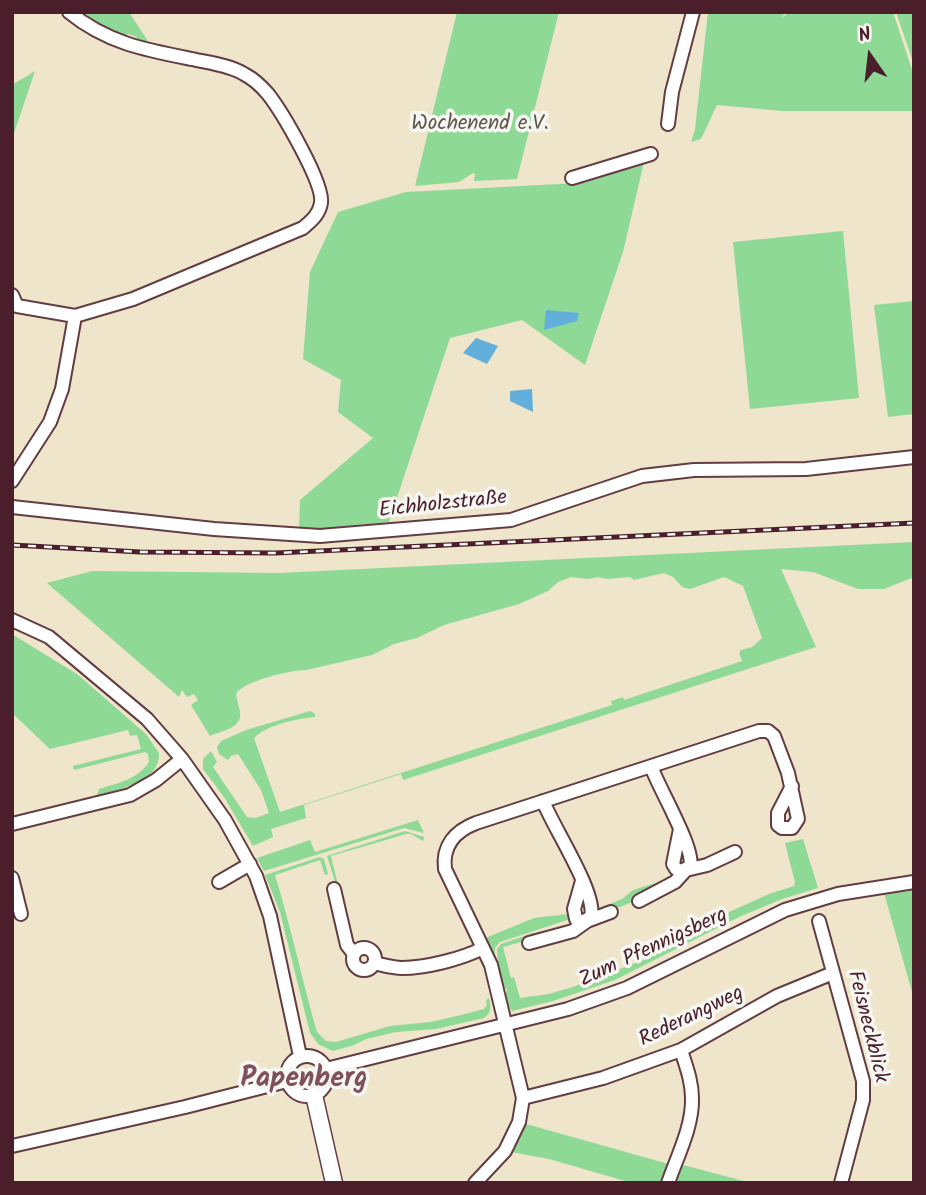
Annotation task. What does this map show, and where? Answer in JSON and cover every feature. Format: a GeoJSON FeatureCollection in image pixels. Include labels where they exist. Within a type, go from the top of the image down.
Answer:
{"type":"FeatureCollection","features":[{"type":"Feature","properties":{"kind":"street"},"geometry":{"type":"LineString","coordinates":[[14,302],[75,316],[133,299],[303,228],[319,212],[322,193],[307,159],[268,94],[243,73],[224,66],[126,44],[97,32],[69,12]]}},
{"type":"Feature","properties":{"kind":"street"},"geometry":{"type":"LineString","coordinates":[[668,124],[672,92],[693,12]]}},
{"type":"Feature","properties":{"kind":"street"},"geometry":{"type":"LineString","coordinates":[[572,178],[651,153]]}},
{"type":"Feature","properties":{"kind":"street"},"geometry":{"type":"LineString","coordinates":[[12,481],[50,422],[62,389],[75,316]]}},
{"type":"Feature","properties":{"kind":"street","name":"Eichholzstraße"},"geometry":{"type":"LineString","coordinates":[[12,507],[214,529],[320,536],[511,520],[642,476],[694,470],[806,469],[914,457]]}},
{"type":"Feature","properties":{"kind":"street"},"geometry":{"type":"LineString","coordinates":[[12,620],[49,637],[147,719],[182,759],[225,820],[250,864],[270,916],[300,1056]]}},
{"type":"Feature","properties":{"kind":"street"},"geometry":{"type":"LineString","coordinates":[[475,1183],[505,1151],[519,1122],[523,1098],[494,974],[447,877],[444,862],[451,839],[466,827],[759,732],[768,731],[776,741],[792,786],[798,819],[792,828],[779,832],[778,813],[792,786]]}},
{"type":"Feature","properties":{"kind":"street"},"geometry":{"type":"LineString","coordinates":[[12,824],[130,795],[156,780],[182,759]]}},
{"type":"Feature","properties":{"kind":"street"},"geometry":{"type":"LineString","coordinates":[[639,901],[675,882],[692,861],[651,766]]}},
{"type":"Feature","properties":{"kind":"street"},"geometry":{"type":"LineString","coordinates":[[529,943],[573,931],[591,917],[593,908],[543,801]]}},
{"type":"Feature","properties":{"kind":"street"},"geometry":{"type":"LineString","coordinates":[[686,870],[707,865],[735,852]]}},
{"type":"Feature","properties":{"kind":"street"},"geometry":{"type":"LineString","coordinates":[[219,881],[250,864]]}},
{"type":"Feature","properties":{"kind":"street"},"geometry":{"type":"LineString","coordinates":[[12,878],[21,914]]}},
{"type":"Feature","properties":{"kind":"street","name":"Zum Pfennigsberg"},"geometry":{"type":"LineString","coordinates":[[327,1069],[568,1009],[627,988],[785,910],[838,894],[914,882]]}},
{"type":"Feature","properties":{"kind":"street"},"geometry":{"type":"LineString","coordinates":[[334,889],[348,945],[354,954],[354,964],[359,969],[366,970],[374,963],[410,968],[468,955],[483,948]]}},
{"type":"Feature","properties":{"kind":"street"},"geometry":{"type":"LineString","coordinates":[[587,921],[611,912]]}},
{"type":"Feature","properties":{"kind":"street","name":"Feisneckblick"},"geometry":{"type":"LineString","coordinates":[[819,921],[863,1081],[863,1100],[841,1183]]}},
{"type":"Feature","properties":{"kind":"street","name":"Rederangweg"},"geometry":{"type":"LineString","coordinates":[[523,1098],[603,1078],[681,1050],[777,996],[833,973]]}},
{"type":"Feature","properties":{"kind":"street"},"geometry":{"type":"LineString","coordinates":[[668,1183],[688,1124],[692,1100],[689,1075],[681,1050]]}},
{"type":"Feature","properties":{"kind":"street"},"geometry":{"type":"LineString","coordinates":[[300,1056],[318,1059],[327,1069],[327,1080],[323,1089],[314,1095],[295,1092],[287,1081],[289,1066],[300,1056]]}},
{"type":"Feature","properties":{"kind":"street"},"geometry":{"type":"LineString","coordinates":[[12,1146],[287,1081]]}},
{"type":"Feature","properties":{"kind":"street"},"geometry":{"type":"LineString","coordinates":[[314,1095],[334,1183]]}},
{"type":"Feature","properties":{"kind":"green space"},"geometry":{"type":"Polygon","coordinates":[[[83,12],[129,12],[149,43],[136,40],[137,37],[128,34],[125,36],[107,30],[83,12]]]}},
{"type":"Feature","properties":{"kind":"green space","name":"Wochenend e.V."},"geometry":{"type":"Polygon","coordinates":[[[457,12],[559,12],[517,179],[474,181],[473,173],[459,182],[415,186],[457,12]]]}},
{"type":"Feature","properties":{"kind":"green space"},"geometry":{"type":"Polygon","coordinates":[[[708,12],[785,12],[782,18],[789,12],[893,12],[914,76],[914,111],[782,111],[717,105],[701,139],[691,142],[695,129],[708,12]]]}},
{"type":"Feature","properties":{"kind":"green space"},"geometry":{"type":"Polygon","coordinates":[[[896,12],[914,12],[914,65],[896,12]]]}},
{"type":"Feature","properties":{"kind":"green space"},"geometry":{"type":"Polygon","coordinates":[[[35,71],[12,139],[12,85],[35,71]]]}},
{"type":"Feature","properties":{"kind":"green space"},"geometry":{"type":"Polygon","coordinates":[[[644,162],[623,252],[585,365],[522,320],[450,338],[389,522],[299,531],[300,500],[373,438],[338,412],[341,380],[303,359],[310,272],[338,212],[406,192],[579,183],[644,162]]]}},
{"type":"Feature","properties":{"kind":"green space"},"geometry":{"type":"Polygon","coordinates":[[[843,231],[859,398],[750,409],[733,242],[843,231]]]}},
{"type":"Feature","properties":{"kind":"green space"},"geometry":{"type":"Polygon","coordinates":[[[914,301],[914,414],[888,417],[874,305],[914,301]]]}},
{"type":"Feature","properties":{"kind":"green space"},"geometry":{"type":"Polygon","coordinates":[[[914,542],[914,577],[884,589],[858,589],[813,572],[781,569],[816,647],[403,780],[401,774],[304,805],[306,818],[271,829],[273,837],[253,846],[224,797],[203,769],[203,759],[211,751],[217,762],[213,767],[247,817],[256,818],[269,813],[261,790],[238,754],[228,760],[219,754],[217,747],[221,741],[246,730],[310,711],[315,714],[315,717],[274,726],[254,738],[280,812],[612,705],[611,701],[623,697],[624,700],[742,661],[739,653],[741,650],[752,647],[762,638],[743,586],[724,577],[690,589],[682,587],[673,577],[664,573],[634,580],[630,577],[571,577],[519,604],[444,625],[372,655],[257,681],[240,689],[236,694],[240,712],[238,722],[210,736],[191,705],[198,700],[194,694],[187,697],[182,690],[179,697],[47,583],[92,571],[279,573],[914,542]]]}},
{"type":"Feature","properties":{"kind":"green space"},"geometry":{"type":"Polygon","coordinates":[[[15,636],[77,674],[146,734],[159,753],[158,763],[146,778],[127,787],[97,795],[99,789],[139,773],[149,762],[148,754],[145,752],[74,770],[73,766],[141,749],[137,735],[130,736],[128,730],[50,749],[12,713],[12,637],[15,636]]]}},
{"type":"Feature","properties":{"kind":"green space"},"geometry":{"type":"Polygon","coordinates":[[[418,820],[424,833],[404,828],[264,871],[257,858],[310,840],[315,852],[418,820]]]}},
{"type":"Feature","properties":{"kind":"green space"},"geometry":{"type":"Polygon","coordinates":[[[405,831],[424,837],[423,841],[406,834],[331,856],[347,921],[327,856],[405,831]]]}},
{"type":"Feature","properties":{"kind":"green space"},"geometry":{"type":"Polygon","coordinates":[[[803,839],[818,888],[739,917],[615,980],[553,1001],[512,1011],[506,1003],[504,993],[507,991],[503,988],[496,965],[497,949],[501,944],[533,933],[535,938],[503,947],[511,978],[514,977],[520,998],[573,987],[619,967],[620,969],[646,959],[718,917],[794,886],[785,843],[803,839]]]}},
{"type":"Feature","properties":{"kind":"green space"},"geometry":{"type":"Polygon","coordinates":[[[320,857],[324,859],[328,874],[325,875],[320,860],[275,875],[317,1032],[326,1041],[336,1042],[390,1026],[431,1022],[484,1009],[489,998],[490,1009],[487,1016],[436,1029],[396,1032],[333,1051],[318,1044],[310,1033],[280,912],[265,875],[320,857]]]}},
{"type":"Feature","properties":{"kind":"green space"},"geometry":{"type":"Polygon","coordinates":[[[672,875],[673,877],[631,902],[602,912],[600,908],[622,899],[633,890],[672,875]]]}},
{"type":"Feature","properties":{"kind":"green space"},"geometry":{"type":"Polygon","coordinates":[[[914,888],[914,999],[884,893],[914,888]]]}},
{"type":"Feature","properties":{"kind":"green space"},"geometry":{"type":"Polygon","coordinates":[[[568,914],[570,919],[500,942],[495,948],[495,961],[483,939],[534,918],[568,914]]]}},
{"type":"Feature","properties":{"kind":"green space"},"geometry":{"type":"Polygon","coordinates":[[[519,1122],[665,1163],[751,1183],[632,1183],[549,1159],[505,1151],[519,1122]]]}},
{"type":"Feature","properties":{"kind":"water"},"geometry":{"type":"Polygon","coordinates":[[[546,310],[579,313],[577,321],[544,330],[546,310]]]}},
{"type":"Feature","properties":{"kind":"water"},"geometry":{"type":"Polygon","coordinates":[[[476,338],[498,346],[487,364],[463,353],[476,338]]]}},
{"type":"Feature","properties":{"kind":"water"},"geometry":{"type":"Polygon","coordinates":[[[532,389],[533,412],[510,401],[510,391],[532,389]]]}},
{"type":"Feature","properties":{"kind":"railway"},"geometry":{"type":"LineString","coordinates":[[12,545],[140,552],[276,553],[914,523]]}},
{"type":"Feature","properties":{"kind":"district","name":"Papenberg"},"geometry":{"type":"Point","coordinates":[304,1081]}}]}
